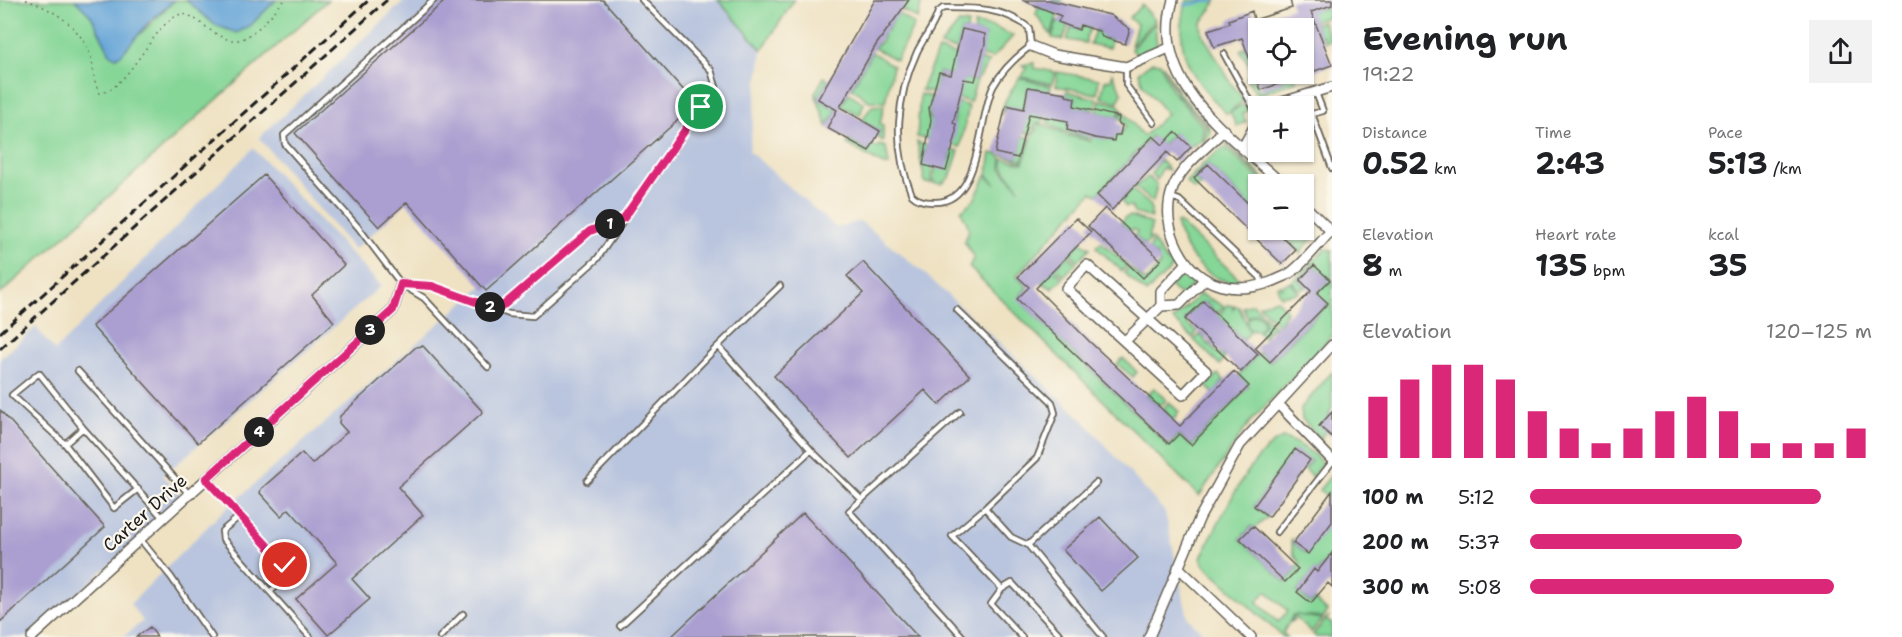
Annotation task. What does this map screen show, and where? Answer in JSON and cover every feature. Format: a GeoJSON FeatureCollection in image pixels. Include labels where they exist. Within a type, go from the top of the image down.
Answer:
{"type":"FeatureCollection","features":[{"type":"Feature","properties":{"kind":"street"},"geometry":{"type":"LineString","coordinates":[[1173,0],[1167,27],[1169,48],[1185,88],[1224,130],[1271,174]]}},
{"type":"Feature","properties":{"kind":"street"},"geometry":{"type":"LineString","coordinates":[[1031,46],[1054,55],[1126,67],[1169,48]]}},
{"type":"Feature","properties":{"kind":"street"},"geometry":{"type":"LineString","coordinates":[[1309,96],[1332,87]]}},
{"type":"Feature","properties":{"kind":"street"},"geometry":{"type":"LineString","coordinates":[[1224,130],[1176,181],[1171,197],[1170,228],[1187,263],[1205,279],[1217,285],[1237,289],[1288,275],[1331,232],[1314,215]]}},
{"type":"Feature","properties":{"kind":"street"},"geometry":{"type":"LineString","coordinates":[[1243,147],[1248,138]]}},
{"type":"Feature","properties":{"kind":"street"},"geometry":{"type":"LineString","coordinates":[[1161,306],[1161,291],[1187,263]]}},
{"type":"Feature","properties":{"kind":"street"},"geometry":{"type":"LineString","coordinates":[[1087,265],[1148,319],[1206,371],[1183,395],[1066,288],[1087,265]]}},
{"type":"Feature","properties":{"kind":"street"},"geometry":{"type":"LineString","coordinates":[[1125,340],[1161,306],[1179,305],[1205,279]]}},
{"type":"Feature","properties":{"kind":"street","name":"Carter Drive"},"geometry":{"type":"LineString","coordinates":[[32,637],[393,310],[401,284]]}},
{"type":"Feature","properties":{"kind":"street"},"geometry":{"type":"LineString","coordinates":[[1152,636],[1178,567],[1200,518],[1240,446],[1332,345]]}},
{"type":"Feature","properties":{"kind":"street"},"geometry":{"type":"LineString","coordinates":[[1279,405],[1332,461]]}},
{"type":"Feature","properties":{"kind":"street"},"geometry":{"type":"LineString","coordinates":[[1178,567],[1251,637]]}},
{"type":"Feature","properties":{"kind":"lane"},"geometry":{"type":"LineString","coordinates":[[434,0],[284,135],[285,144],[358,227],[401,284],[424,298],[488,367]]}},
{"type":"Feature","properties":{"kind":"lane"},"geometry":{"type":"LineString","coordinates":[[401,284],[432,286],[509,314],[533,316],[597,259],[716,87],[711,70],[642,0]]}},
{"type":"Feature","properties":{"kind":"lane"},"geometry":{"type":"LineString","coordinates":[[943,8],[973,8],[1007,14],[1029,28],[1031,46],[1015,57],[993,88],[965,185],[945,201],[916,199],[910,191],[902,152],[899,108],[912,65],[926,35],[936,24],[938,12],[943,8]]}},
{"type":"Feature","properties":{"kind":"lane"},"geometry":{"type":"LineString","coordinates":[[1224,54],[1248,98]]}},
{"type":"Feature","properties":{"kind":"lane"},"geometry":{"type":"LineString","coordinates":[[1126,67],[1126,85],[1154,123]]}},
{"type":"Feature","properties":{"kind":"lane"},"geometry":{"type":"LineString","coordinates":[[1316,93],[1323,111],[1311,114],[1332,168]]}},
{"type":"Feature","properties":{"kind":"lane"},"geometry":{"type":"LineString","coordinates":[[1171,197],[1179,200],[1260,277],[1262,284]]}},
{"type":"Feature","properties":{"kind":"lane"},"geometry":{"type":"LineString","coordinates":[[498,310],[590,231],[624,218]]}},
{"type":"Feature","properties":{"kind":"lane"},"geometry":{"type":"LineString","coordinates":[[587,481],[718,346],[780,286]]}},
{"type":"Feature","properties":{"kind":"lane"},"geometry":{"type":"LineString","coordinates":[[957,310],[1052,402],[1055,413],[1037,458],[952,536],[1002,589]]}},
{"type":"Feature","properties":{"kind":"lane"},"geometry":{"type":"LineString","coordinates":[[718,346],[811,450],[862,500]]}},
{"type":"Feature","properties":{"kind":"lane"},"geometry":{"type":"LineString","coordinates":[[78,371],[189,495]]}},
{"type":"Feature","properties":{"kind":"lane"},"geometry":{"type":"LineString","coordinates":[[138,489],[114,508],[65,444],[12,395],[39,373],[83,428],[138,489],[163,518]]}},
{"type":"Feature","properties":{"kind":"lane"},"geometry":{"type":"LineString","coordinates":[[960,412],[849,511],[963,637]]}},
{"type":"Feature","properties":{"kind":"lane"},"geometry":{"type":"LineString","coordinates":[[65,444],[83,428]]}},
{"type":"Feature","properties":{"kind":"lane"},"geometry":{"type":"LineString","coordinates":[[620,626],[811,450]]}},
{"type":"Feature","properties":{"kind":"lane"},"geometry":{"type":"LineString","coordinates":[[1277,532],[1332,461]]}},
{"type":"Feature","properties":{"kind":"lane"},"geometry":{"type":"LineString","coordinates":[[206,479],[285,565],[286,577],[270,592]]}},
{"type":"Feature","properties":{"kind":"lane"},"geometry":{"type":"LineString","coordinates":[[1028,545],[1096,483]]}},
{"type":"Feature","properties":{"kind":"lane"},"geometry":{"type":"LineString","coordinates":[[985,508],[1011,537],[1028,545],[1103,637]]}},
{"type":"Feature","properties":{"kind":"lane"},"geometry":{"type":"LineString","coordinates":[[241,515],[222,531],[222,537],[310,637]]}},
{"type":"Feature","properties":{"kind":"lane"},"geometry":{"type":"LineString","coordinates":[[140,539],[171,577],[212,637]]}},
{"type":"Feature","properties":{"kind":"lane"},"geometry":{"type":"LineString","coordinates":[[1022,637],[991,604],[1002,589],[1012,583],[1062,637]]}},
{"type":"Feature","properties":{"kind":"lane"},"geometry":{"type":"LineString","coordinates":[[440,637],[463,614]]}},
{"type":"Feature","properties":{"kind":"path"},"geometry":{"type":"LineString","coordinates":[[26,0],[62,17],[75,27],[91,57],[100,93],[106,92],[117,83],[164,26],[175,17],[181,14],[189,16],[212,33],[236,41],[245,38],[285,0]]}},
{"type":"Feature","properties":{"kind":"shaded area"},"geometry":{"type":"Polygon","coordinates":[[[405,0],[718,0],[762,50],[749,151],[836,228],[860,221],[922,271],[1084,421],[1165,512],[1188,618],[1207,637],[123,637],[143,621],[130,604],[219,515],[482,286],[406,203],[354,250],[259,138],[405,0]]]}},
{"type":"Feature","properties":{"kind":"shaded area"},"geometry":{"type":"Polygon","coordinates":[[[253,148],[381,286],[163,476],[184,498],[29,637],[0,637],[0,359],[36,327],[55,351],[253,148]]]}},
{"type":"Feature","properties":{"kind":"green space"},"geometry":{"type":"Polygon","coordinates":[[[0,0],[75,0],[91,16],[111,55],[116,57],[175,0],[186,0],[250,26],[276,0],[328,0],[0,294],[0,0]]]}},
{"type":"Feature","properties":{"kind":"green space"},"geometry":{"type":"Polygon","coordinates":[[[718,0],[794,0],[762,50],[718,0]]]}},
{"type":"Feature","properties":{"kind":"green space"},"geometry":{"type":"Polygon","coordinates":[[[907,0],[922,0],[918,19],[900,9],[907,0]]]}},
{"type":"Feature","properties":{"kind":"green space"},"geometry":{"type":"Polygon","coordinates":[[[1052,0],[1062,1],[1051,35],[1036,14],[1038,7],[1049,9],[1052,0]]]}},
{"type":"Feature","properties":{"kind":"green space"},"geometry":{"type":"Polygon","coordinates":[[[1187,0],[1217,0],[1201,24],[1202,33],[1231,83],[1244,100],[1227,114],[1195,76],[1183,49],[1183,18],[1187,0]]]}},
{"type":"Feature","properties":{"kind":"green space"},"geometry":{"type":"Polygon","coordinates":[[[1142,5],[1155,20],[1131,46],[1137,24],[1129,18],[1142,5]]]}},
{"type":"Feature","properties":{"kind":"green space"},"geometry":{"type":"Polygon","coordinates":[[[1327,8],[1330,16],[1314,21],[1314,18],[1310,18],[1308,12],[1327,8]]]}},
{"type":"Feature","properties":{"kind":"green space"},"geometry":{"type":"Polygon","coordinates":[[[898,13],[914,25],[896,60],[874,48],[882,40],[885,30],[887,31],[898,13]]]}},
{"type":"Feature","properties":{"kind":"green space"},"geometry":{"type":"Polygon","coordinates":[[[1057,21],[1068,26],[1063,40],[1052,38],[1057,21]]]}},
{"type":"Feature","properties":{"kind":"green space"},"geometry":{"type":"Polygon","coordinates":[[[1323,22],[1330,40],[1325,42],[1315,24],[1323,22]]]}},
{"type":"Feature","properties":{"kind":"green space"},"geometry":{"type":"Polygon","coordinates":[[[959,23],[968,24],[967,30],[962,30],[957,50],[940,46],[959,23]]]}},
{"type":"Feature","properties":{"kind":"green space"},"geometry":{"type":"Polygon","coordinates":[[[1155,23],[1157,46],[1140,57],[1131,49],[1155,23]]]}},
{"type":"Feature","properties":{"kind":"green space"},"geometry":{"type":"Polygon","coordinates":[[[974,24],[994,27],[1013,36],[993,58],[981,56],[985,35],[975,32],[974,24]]]}},
{"type":"Feature","properties":{"kind":"green space"},"geometry":{"type":"Polygon","coordinates":[[[1082,26],[1091,28],[1086,37],[1086,43],[1067,40],[1071,27],[1079,30],[1082,26]]]}},
{"type":"Feature","properties":{"kind":"green space"},"geometry":{"type":"Polygon","coordinates":[[[1095,30],[1102,33],[1104,39],[1111,40],[1109,48],[1090,44],[1095,30]]]}},
{"type":"Feature","properties":{"kind":"green space"},"geometry":{"type":"Polygon","coordinates":[[[1245,48],[1248,64],[1240,50],[1245,48]]]}},
{"type":"Feature","properties":{"kind":"green space"},"geometry":{"type":"Polygon","coordinates":[[[938,50],[957,55],[952,75],[939,72],[934,93],[921,90],[938,50]]]}},
{"type":"Feature","properties":{"kind":"green space"},"geometry":{"type":"Polygon","coordinates":[[[872,52],[893,66],[885,102],[869,101],[852,88],[872,52]]]}},
{"type":"Feature","properties":{"kind":"green space"},"geometry":{"type":"Polygon","coordinates":[[[980,60],[989,62],[977,80],[970,102],[957,98],[957,77],[975,81],[980,60]]]}},
{"type":"Feature","properties":{"kind":"green space"},"geometry":{"type":"Polygon","coordinates":[[[1152,62],[1160,63],[1173,92],[1204,127],[1201,141],[1189,147],[1174,133],[1162,145],[1151,136],[1097,195],[1092,192],[1016,276],[1027,287],[1018,299],[1169,446],[1179,435],[1191,446],[1249,386],[1238,376],[1260,352],[1270,362],[1328,304],[1317,293],[1329,280],[1312,263],[1325,249],[1332,250],[1332,336],[1249,423],[1199,496],[969,267],[974,257],[964,241],[969,229],[961,211],[974,200],[986,176],[996,184],[987,175],[991,153],[999,155],[1002,159],[1001,168],[1019,189],[1003,167],[1003,159],[1023,163],[1033,135],[1041,123],[1066,135],[1090,141],[1092,136],[1114,141],[1115,135],[1120,135],[1126,126],[1120,118],[1122,110],[1143,136],[1145,135],[1167,114],[1143,85],[1139,72],[1152,62]]]}},
{"type":"Feature","properties":{"kind":"green space"},"geometry":{"type":"Polygon","coordinates":[[[1034,63],[1034,68],[1055,72],[1052,84],[1021,77],[1027,69],[1022,65],[1034,63]]]}},
{"type":"Feature","properties":{"kind":"green space"},"geometry":{"type":"Polygon","coordinates":[[[1163,65],[1179,93],[1210,127],[1210,134],[1203,143],[1207,126],[1177,94],[1163,65]]]}},
{"type":"Feature","properties":{"kind":"green space"},"geometry":{"type":"Polygon","coordinates":[[[1057,72],[1099,79],[1097,94],[1056,86],[1057,72]]]}},
{"type":"Feature","properties":{"kind":"green space"},"geometry":{"type":"Polygon","coordinates":[[[1112,73],[1122,93],[1118,102],[1101,97],[1105,80],[1111,80],[1112,73]]]}},
{"type":"Feature","properties":{"kind":"green space"},"geometry":{"type":"Polygon","coordinates":[[[824,77],[828,80],[818,99],[837,110],[827,126],[815,93],[824,77]]]}},
{"type":"Feature","properties":{"kind":"green space"},"geometry":{"type":"Polygon","coordinates":[[[1019,78],[1051,86],[1050,92],[1028,88],[1024,109],[1006,106],[1001,115],[1005,101],[1019,78]]]}},
{"type":"Feature","properties":{"kind":"green space"},"geometry":{"type":"Polygon","coordinates":[[[1250,84],[1256,84],[1259,91],[1278,84],[1288,84],[1257,95],[1250,84]]]}},
{"type":"Feature","properties":{"kind":"green space"},"geometry":{"type":"Polygon","coordinates":[[[1067,91],[1097,99],[1094,110],[1073,107],[1075,98],[1065,96],[1067,91]]]}},
{"type":"Feature","properties":{"kind":"green space"},"geometry":{"type":"Polygon","coordinates":[[[849,93],[864,103],[860,115],[841,106],[849,93]]]}},
{"type":"Feature","properties":{"kind":"green space"},"geometry":{"type":"Polygon","coordinates":[[[920,94],[932,97],[929,139],[917,137],[920,94]]]}},
{"type":"Feature","properties":{"kind":"green space"},"geometry":{"type":"Polygon","coordinates":[[[1100,100],[1117,104],[1121,108],[1118,117],[1097,112],[1100,100]]]}},
{"type":"Feature","properties":{"kind":"green space"},"geometry":{"type":"Polygon","coordinates":[[[956,102],[969,106],[960,147],[951,145],[956,102]]]}},
{"type":"Feature","properties":{"kind":"green space"},"geometry":{"type":"Polygon","coordinates":[[[1244,104],[1248,110],[1243,114],[1246,122],[1237,126],[1230,112],[1244,104]]]}},
{"type":"Feature","properties":{"kind":"green space"},"geometry":{"type":"Polygon","coordinates":[[[884,105],[880,124],[883,125],[883,141],[877,137],[880,131],[862,120],[872,106],[884,105]]]}},
{"type":"Feature","properties":{"kind":"green space"},"geometry":{"type":"Polygon","coordinates":[[[1028,112],[1042,115],[1045,119],[1036,125],[1031,134],[1024,132],[1028,112]]]}},
{"type":"Feature","properties":{"kind":"green space"},"geometry":{"type":"Polygon","coordinates":[[[1049,116],[1069,121],[1077,134],[1089,135],[1088,139],[1052,125],[1047,122],[1049,116]]]}},
{"type":"Feature","properties":{"kind":"green space"},"geometry":{"type":"Polygon","coordinates":[[[1023,136],[1030,138],[1022,161],[1001,155],[1018,158],[1023,136]]]}},
{"type":"Feature","properties":{"kind":"green space"},"geometry":{"type":"Polygon","coordinates":[[[849,140],[868,151],[872,145],[877,148],[879,145],[886,147],[889,165],[883,165],[847,144],[849,140]]]}},
{"type":"Feature","properties":{"kind":"green space"},"geometry":{"type":"Polygon","coordinates":[[[917,142],[927,146],[924,155],[932,167],[931,183],[925,183],[917,142]]]}},
{"type":"Feature","properties":{"kind":"green space"},"geometry":{"type":"Polygon","coordinates":[[[1225,143],[1260,174],[1257,174],[1225,143]]]}},
{"type":"Feature","properties":{"kind":"green space"},"geometry":{"type":"Polygon","coordinates":[[[1225,147],[1253,174],[1248,174],[1248,203],[1208,164],[1194,178],[1201,185],[1195,190],[1186,182],[1207,160],[1225,147]]]}},
{"type":"Feature","properties":{"kind":"green space"},"geometry":{"type":"Polygon","coordinates":[[[951,150],[959,151],[950,177],[942,184],[933,183],[935,168],[950,160],[951,150]]]}},
{"type":"Feature","properties":{"kind":"green space"},"geometry":{"type":"Polygon","coordinates":[[[1160,160],[1169,170],[1162,168],[1157,180],[1151,174],[1160,160]]]}},
{"type":"Feature","properties":{"kind":"green space"},"geometry":{"type":"Polygon","coordinates":[[[1148,177],[1157,185],[1153,202],[1135,187],[1148,177]]]}},
{"type":"Feature","properties":{"kind":"green space"},"geometry":{"type":"Polygon","coordinates":[[[1132,189],[1151,206],[1151,218],[1134,213],[1131,206],[1126,207],[1121,201],[1132,189]]]}},
{"type":"Feature","properties":{"kind":"green space"},"geometry":{"type":"Polygon","coordinates":[[[1131,216],[1152,224],[1148,238],[1152,239],[1145,245],[1135,236],[1137,231],[1133,229],[1131,232],[1121,223],[1125,217],[1131,216]]]}},
{"type":"Feature","properties":{"kind":"green space"},"geometry":{"type":"Polygon","coordinates":[[[1179,222],[1239,279],[1240,283],[1217,278],[1198,264],[1179,234],[1176,223],[1179,222]]]}},
{"type":"Feature","properties":{"kind":"green space"},"geometry":{"type":"Polygon","coordinates":[[[1288,240],[1310,240],[1300,253],[1288,240]]]}},
{"type":"Feature","properties":{"kind":"green space"},"geometry":{"type":"Polygon","coordinates":[[[1153,241],[1168,263],[1176,259],[1178,262],[1146,293],[1124,273],[1129,267],[1145,281],[1160,265],[1158,256],[1149,250],[1153,241]]]}},
{"type":"Feature","properties":{"kind":"green space"},"geometry":{"type":"Polygon","coordinates":[[[1081,242],[1090,248],[1078,261],[1070,253],[1081,242]]]}},
{"type":"Feature","properties":{"kind":"green space"},"geometry":{"type":"Polygon","coordinates":[[[1101,242],[1127,265],[1122,271],[1096,247],[1101,242]]]}},
{"type":"Feature","properties":{"kind":"green space"},"geometry":{"type":"Polygon","coordinates":[[[1068,255],[1076,263],[1064,276],[1059,271],[1056,272],[1063,278],[1052,286],[1053,289],[1041,282],[1068,255]]]}},
{"type":"Feature","properties":{"kind":"green space"},"geometry":{"type":"Polygon","coordinates":[[[1311,264],[1312,267],[1299,280],[1306,287],[1300,290],[1292,282],[1311,264]]]}},
{"type":"Feature","properties":{"kind":"green space"},"geometry":{"type":"Polygon","coordinates":[[[1186,270],[1197,281],[1181,296],[1170,286],[1186,270]]]}},
{"type":"Feature","properties":{"kind":"green space"},"geometry":{"type":"Polygon","coordinates":[[[1291,282],[1299,293],[1280,296],[1277,286],[1281,285],[1282,288],[1283,285],[1291,282]]]}},
{"type":"Feature","properties":{"kind":"green space"},"geometry":{"type":"Polygon","coordinates":[[[1200,294],[1224,306],[1216,314],[1208,304],[1202,302],[1185,319],[1188,325],[1197,332],[1193,338],[1173,320],[1200,294]]]}},
{"type":"Feature","properties":{"kind":"green space"},"geometry":{"type":"Polygon","coordinates":[[[1276,299],[1287,311],[1278,325],[1259,305],[1276,299]]]}},
{"type":"Feature","properties":{"kind":"green space"},"geometry":{"type":"Polygon","coordinates":[[[1253,304],[1275,327],[1268,330],[1263,338],[1258,332],[1265,324],[1262,316],[1256,313],[1247,317],[1243,307],[1253,304]]]}},
{"type":"Feature","properties":{"kind":"green space"},"geometry":{"type":"Polygon","coordinates":[[[1227,305],[1233,306],[1233,309],[1235,306],[1239,307],[1250,332],[1244,340],[1218,316],[1227,305]]]}},
{"type":"Feature","properties":{"kind":"green space"},"geometry":{"type":"Polygon","coordinates":[[[1255,315],[1261,317],[1263,323],[1261,329],[1255,331],[1249,329],[1247,323],[1249,317],[1255,315]]]}},
{"type":"Feature","properties":{"kind":"green space"},"geometry":{"type":"Polygon","coordinates":[[[1201,334],[1208,345],[1210,343],[1215,351],[1225,357],[1220,365],[1194,340],[1201,334]]]}},
{"type":"Feature","properties":{"kind":"green space"},"geometry":{"type":"Polygon","coordinates":[[[1123,358],[1137,372],[1133,377],[1117,364],[1123,358]]]}},
{"type":"Feature","properties":{"kind":"green space"},"geometry":{"type":"Polygon","coordinates":[[[1332,372],[1332,408],[1321,439],[1302,419],[1301,408],[1332,372]]]}},
{"type":"Feature","properties":{"kind":"green space"},"geometry":{"type":"Polygon","coordinates":[[[1218,374],[1224,380],[1214,394],[1206,386],[1218,374]]]}},
{"type":"Feature","properties":{"kind":"green space"},"geometry":{"type":"Polygon","coordinates":[[[1154,388],[1166,400],[1160,406],[1147,395],[1154,388]]]}},
{"type":"Feature","properties":{"kind":"green space"},"geometry":{"type":"Polygon","coordinates":[[[1169,402],[1179,412],[1173,421],[1163,408],[1169,402]]]}},
{"type":"Feature","properties":{"kind":"green space"},"geometry":{"type":"Polygon","coordinates":[[[1283,438],[1311,452],[1322,464],[1312,477],[1305,469],[1311,461],[1295,450],[1254,506],[1268,517],[1255,528],[1252,526],[1240,539],[1285,582],[1298,569],[1295,567],[1301,564],[1294,555],[1291,541],[1293,539],[1293,543],[1306,553],[1332,522],[1332,553],[1317,572],[1314,570],[1297,592],[1311,603],[1315,600],[1327,611],[1324,617],[1293,615],[1283,633],[1287,637],[1283,637],[1204,565],[1201,558],[1247,473],[1271,445],[1283,438]],[[1266,591],[1257,602],[1278,622],[1288,611],[1266,591]]]}},
{"type":"Feature","properties":{"kind":"green space"},"geometry":{"type":"Polygon","coordinates":[[[1332,474],[1332,494],[1328,497],[1319,490],[1332,474]]]}},
{"type":"Feature","properties":{"kind":"green space"},"geometry":{"type":"Polygon","coordinates":[[[1297,615],[1323,619],[1311,632],[1296,618],[1290,623],[1297,615]]]}},
{"type":"Feature","properties":{"kind":"green space"},"geometry":{"type":"Polygon","coordinates":[[[1329,616],[1326,620],[1332,624],[1332,637],[1316,637],[1313,634],[1329,616]]]}},
{"type":"Feature","properties":{"kind":"water"},"geometry":{"type":"Polygon","coordinates":[[[75,0],[175,0],[149,22],[122,54],[116,57],[111,55],[91,16],[75,0]]]}},
{"type":"Feature","properties":{"kind":"water"},"geometry":{"type":"Polygon","coordinates":[[[186,0],[276,0],[250,26],[237,33],[215,25],[186,0]]]}},
{"type":"Feature","properties":{"kind":"building"},"geometry":{"type":"Polygon","coordinates":[[[446,0],[603,0],[696,104],[486,291],[407,202],[379,227],[295,133],[446,0]]]}},
{"type":"Feature","properties":{"kind":"building"},"geometry":{"type":"Polygon","coordinates":[[[875,0],[909,0],[876,45],[840,107],[880,131],[869,151],[827,128],[837,110],[818,99],[875,0]]]}},
{"type":"Feature","properties":{"kind":"building"},"geometry":{"type":"Polygon","coordinates":[[[1022,0],[1049,0],[1110,15],[1130,29],[1125,44],[1102,37],[1099,31],[1080,25],[1079,30],[1058,22],[1061,16],[1022,0]]]}},
{"type":"Feature","properties":{"kind":"building"},"geometry":{"type":"Polygon","coordinates":[[[1290,0],[1332,0],[1332,5],[1311,12],[1313,18],[1260,18],[1292,8],[1290,0]]]}},
{"type":"Feature","properties":{"kind":"building"},"geometry":{"type":"Polygon","coordinates":[[[1252,11],[1254,18],[1248,18],[1248,54],[1242,38],[1214,47],[1208,30],[1230,23],[1229,20],[1252,11]]]}},
{"type":"Feature","properties":{"kind":"building"},"geometry":{"type":"Polygon","coordinates":[[[1314,20],[1332,65],[1314,71],[1314,20]]]}},
{"type":"Feature","properties":{"kind":"building"},"geometry":{"type":"Polygon","coordinates":[[[962,29],[985,34],[985,44],[975,81],[964,79],[953,123],[956,124],[956,135],[946,171],[923,165],[931,120],[929,108],[939,72],[951,75],[962,29]]]}},
{"type":"Feature","properties":{"kind":"building"},"geometry":{"type":"Polygon","coordinates":[[[1259,84],[1278,84],[1261,90],[1259,84]]]}},
{"type":"Feature","properties":{"kind":"building"},"geometry":{"type":"Polygon","coordinates":[[[1028,87],[1066,93],[1066,96],[1075,98],[1074,106],[1119,117],[1118,124],[1122,125],[1120,135],[1115,135],[1114,141],[1095,138],[1067,130],[1068,121],[1029,114],[1018,158],[995,153],[1006,105],[1024,109],[1028,87]]]}},
{"type":"Feature","properties":{"kind":"building"},"geometry":{"type":"Polygon","coordinates":[[[1175,132],[1191,147],[1177,162],[1167,152],[1112,210],[1097,195],[1153,136],[1163,145],[1175,132]]]}},
{"type":"Feature","properties":{"kind":"building"},"geometry":{"type":"Polygon","coordinates":[[[1208,164],[1248,203],[1248,231],[1194,178],[1208,164]]]}},
{"type":"Feature","properties":{"kind":"building"},"geometry":{"type":"Polygon","coordinates":[[[264,175],[344,265],[312,295],[334,322],[198,443],[92,326],[264,175]]]}},
{"type":"Feature","properties":{"kind":"building"},"geometry":{"type":"Polygon","coordinates":[[[1105,208],[1161,260],[1143,278],[1088,226],[1105,208]]]}},
{"type":"Feature","properties":{"kind":"building"},"geometry":{"type":"Polygon","coordinates":[[[1076,218],[1091,232],[1036,288],[1090,342],[1180,426],[1234,371],[1249,386],[1191,445],[1179,434],[1169,444],[1017,299],[1029,287],[1018,277],[1076,218]]]}},
{"type":"Feature","properties":{"kind":"building"},"geometry":{"type":"Polygon","coordinates":[[[1257,240],[1286,240],[1296,250],[1282,264],[1257,240]]]}},
{"type":"Feature","properties":{"kind":"building"},"geometry":{"type":"Polygon","coordinates":[[[863,262],[970,376],[939,405],[925,390],[851,458],[774,376],[863,293],[847,276],[863,262]]]}},
{"type":"Feature","properties":{"kind":"building"},"geometry":{"type":"Polygon","coordinates":[[[1314,265],[1330,280],[1317,293],[1328,303],[1270,362],[1255,348],[1311,291],[1300,280],[1314,265]]]}},
{"type":"Feature","properties":{"kind":"building"},"geometry":{"type":"Polygon","coordinates":[[[1203,301],[1258,354],[1241,372],[1185,319],[1203,301]]]}},
{"type":"Feature","properties":{"kind":"building"},"geometry":{"type":"Polygon","coordinates":[[[423,346],[483,412],[398,487],[423,515],[352,579],[370,599],[328,635],[296,599],[337,563],[289,509],[281,516],[260,493],[261,489],[302,453],[312,464],[347,432],[339,423],[340,416],[416,347],[423,346]]]}},
{"type":"Feature","properties":{"kind":"building"},"geometry":{"type":"Polygon","coordinates":[[[0,410],[105,527],[0,622],[0,410]]]}},
{"type":"Feature","properties":{"kind":"building"},"geometry":{"type":"Polygon","coordinates":[[[1332,412],[1332,437],[1319,426],[1332,412]]]}},
{"type":"Feature","properties":{"kind":"building"},"geometry":{"type":"Polygon","coordinates":[[[1295,449],[1310,460],[1269,517],[1254,506],[1295,449]]]}},
{"type":"Feature","properties":{"kind":"building"},"geometry":{"type":"Polygon","coordinates":[[[1332,491],[1332,522],[1308,554],[1293,543],[1332,491]]]}},
{"type":"Feature","properties":{"kind":"building"},"geometry":{"type":"Polygon","coordinates":[[[803,513],[918,637],[671,637],[803,513]]]}},
{"type":"Feature","properties":{"kind":"building"},"geometry":{"type":"Polygon","coordinates":[[[1100,517],[1138,558],[1101,591],[1063,550],[1100,517]]]}},
{"type":"Feature","properties":{"kind":"building"},"geometry":{"type":"Polygon","coordinates":[[[1253,526],[1298,569],[1285,582],[1240,539],[1253,526]]]}},
{"type":"Feature","properties":{"kind":"building"},"geometry":{"type":"Polygon","coordinates":[[[1332,553],[1332,587],[1328,583],[1311,603],[1297,592],[1314,569],[1317,572],[1332,553]]]}},
{"type":"Feature","properties":{"kind":"building"},"geometry":{"type":"Polygon","coordinates":[[[150,627],[157,637],[136,637],[150,627]]]}},
{"type":"Feature","properties":{"kind":"waterway"},"geometry":{"type":"LineString","coordinates":[[1185,5],[1215,0]]}},
{"type":"Feature","properties":{"kind":"railway"},"geometry":{"type":"LineString","coordinates":[[0,333],[369,0]]}},
{"type":"Feature","properties":{"kind":"railway"},"geometry":{"type":"LineString","coordinates":[[0,349],[387,0]]}},
{"type":"Feature","properties":{"kind":"route"},"geometry":{"type":"LineString","coordinates":[[285,565],[206,479],[393,310],[401,284],[432,286],[498,310],[590,231],[624,218],[701,107]]}}]}
